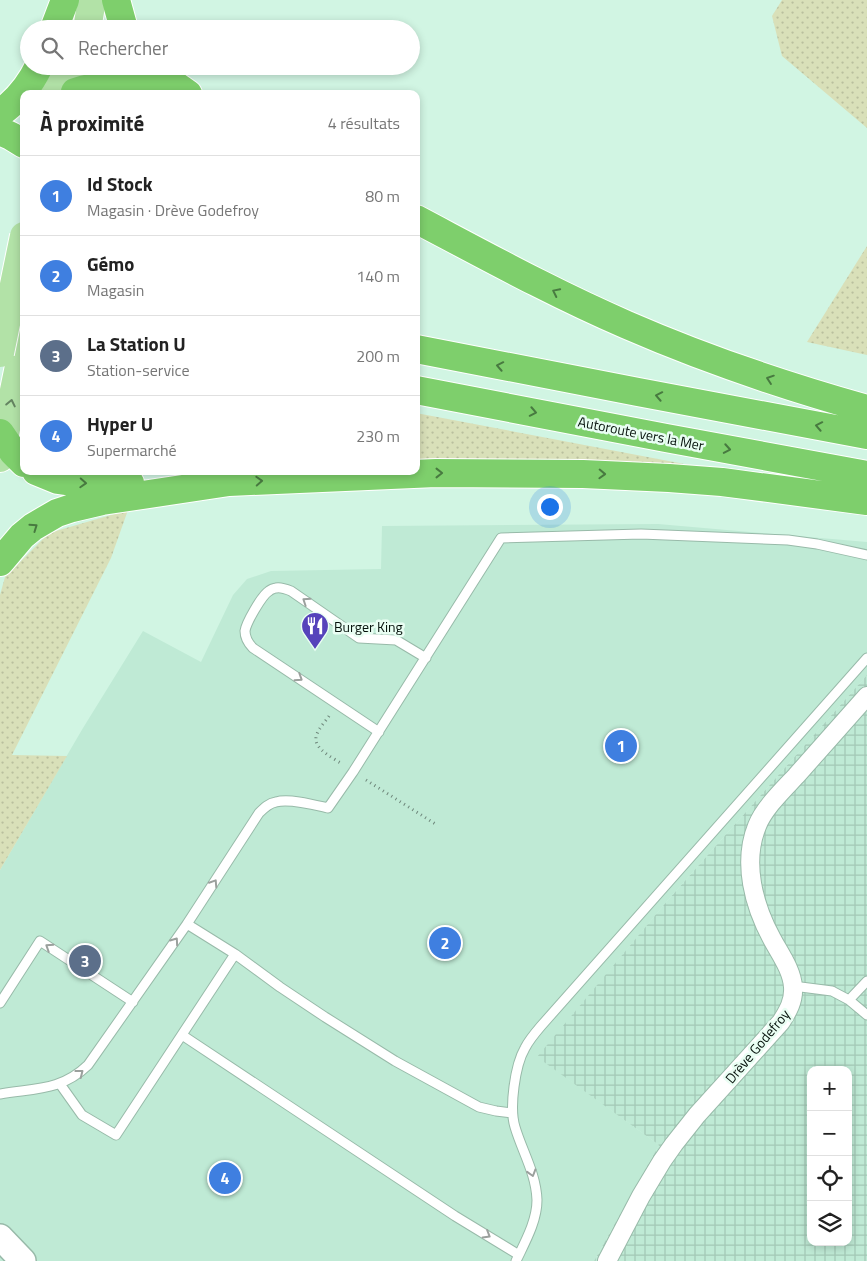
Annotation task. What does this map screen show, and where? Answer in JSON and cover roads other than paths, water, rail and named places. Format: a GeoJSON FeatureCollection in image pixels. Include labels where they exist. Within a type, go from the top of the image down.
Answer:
{"type":"FeatureCollection","features":[{"type":"Feature","properties":{"kind":"highway"},"geometry":{"type":"LineString","coordinates":[[57,20],[65,0]]}},
{"type":"Feature","properties":{"kind":"highway"},"geometry":{"type":"LineString","coordinates":[[116,0],[122,20]]}},
{"type":"Feature","properties":{"kind":"highway"},"geometry":{"type":"LineString","coordinates":[[24,90],[34,75]]}},
{"type":"Feature","properties":{"kind":"highway"},"geometry":{"type":"LineString","coordinates":[[160,75],[182,90]]}},
{"type":"Feature","properties":{"kind":"highway"},"geometry":{"type":"LineString","coordinates":[[70,88],[118,85],[141,90]]}},
{"type":"Feature","properties":{"kind":"highway"},"geometry":{"type":"LineString","coordinates":[[0,113],[20,96]]}},
{"type":"Feature","properties":{"kind":"highway"},"geometry":{"type":"LineString","coordinates":[[0,131],[20,141]]}},
{"type":"Feature","properties":{"kind":"highway"},"geometry":{"type":"LineString","coordinates":[[420,222],[546,287],[626,325],[747,372],[867,409]]}},
{"type":"Feature","properties":{"kind":"highway"},"geometry":{"type":"LineString","coordinates":[[0,265],[20,269]]}},
{"type":"Feature","properties":{"kind":"highway"},"geometry":{"type":"LineString","coordinates":[[0,305],[20,309]]}},
{"type":"Feature","properties":{"kind":"highway"},"geometry":{"type":"LineString","coordinates":[[420,350],[867,435]]}},
{"type":"Feature","properties":{"kind":"highway","name":"Autoroute vers la Mer"},"geometry":{"type":"LineString","coordinates":[[420,391],[867,475]]}},
{"type":"Feature","properties":{"kind":"highway"},"geometry":{"type":"LineString","coordinates":[[1,443],[20,459]]}},
{"type":"Feature","properties":{"kind":"highway"},"geometry":{"type":"LineString","coordinates":[[420,474],[592,474],[669,478],[722,482],[867,501]]}},
{"type":"Feature","properties":{"kind":"highway"},"geometry":{"type":"LineString","coordinates":[[46,475],[58,480],[72,482],[229,482],[390,475]]}},
{"type":"Feature","properties":{"kind":"highway"},"geometry":{"type":"LineString","coordinates":[[0,562],[22,536],[33,527],[51,516],[72,508],[102,501],[229,482]]}},
{"type":"Feature","properties":{"kind":"main road"},"geometry":{"type":"LineString","coordinates":[[69,20],[73,0]]}},
{"type":"Feature","properties":{"kind":"main road"},"geometry":{"type":"LineString","coordinates":[[89,20],[92,0]]}},
{"type":"Feature","properties":{"kind":"main road"},"geometry":{"type":"LineString","coordinates":[[64,75],[70,88]]}},
{"type":"Feature","properties":{"kind":"main road"},"geometry":{"type":"LineString","coordinates":[[1,443],[14,354],[20,283]]}},
{"type":"Feature","properties":{"kind":"street"},"geometry":{"type":"LineString","coordinates":[[793,986],[791,975],[764,923],[755,898],[751,869],[753,838],[758,825],[775,799],[867,696]]}},
{"type":"Feature","properties":{"kind":"street","name":"Drève Godefroy"},"geometry":{"type":"LineString","coordinates":[[607,1261],[662,1161],[698,1115],[780,1022],[790,1006],[793,986]]}},
{"type":"Feature","properties":{"kind":"street"},"geometry":{"type":"LineString","coordinates":[[0,1237],[23,1261]]}},
{"type":"Feature","properties":{"kind":"street"},"geometry":{"type":"LineString","coordinates":[[0,1255],[10,1261]]}},
{"type":"Feature","properties":{"kind":"lane"},"geometry":{"type":"LineString","coordinates":[[0,1094],[60,1084],[79,1074],[88,1065],[134,1002],[263,808],[274,802],[287,801],[328,808],[354,772],[501,538],[641,534],[788,540],[867,555]]}},
{"type":"Feature","properties":{"kind":"lane"},"geometry":{"type":"LineString","coordinates":[[379,732],[253,648],[245,635],[247,625],[264,595],[269,590],[275,588],[291,591],[359,638],[396,640],[426,658]]}},
{"type":"Feature","properties":{"kind":"lane"},"geometry":{"type":"LineString","coordinates":[[182,1035],[518,1258],[533,1224],[537,1202],[534,1178],[515,1127],[512,1113],[514,1091],[524,1049],[540,1026],[867,658]]}},
{"type":"Feature","properties":{"kind":"lane"},"geometry":{"type":"LineString","coordinates":[[187,924],[310,1007],[395,1061],[479,1107],[512,1113]]}},
{"type":"Feature","properties":{"kind":"lane"},"geometry":{"type":"LineString","coordinates":[[0,1002],[40,941],[134,1002]]}},
{"type":"Feature","properties":{"kind":"lane"},"geometry":{"type":"LineString","coordinates":[[60,1084],[82,1115],[116,1135],[234,954]]}},
{"type":"Feature","properties":{"kind":"lane"},"geometry":{"type":"LineString","coordinates":[[849,1000],[867,981]]}},
{"type":"Feature","properties":{"kind":"lane"},"geometry":{"type":"LineString","coordinates":[[793,986],[832,992],[849,1000],[867,1015]]}},
{"type":"Feature","properties":{"kind":"place","name":"Burger King"},"geometry":{"type":"Point","coordinates":[315,650]}},
{"type":"Feature","properties":{"kind":"place","name":"Id Stock"},"geometry":{"type":"Point","coordinates":[621,746]}},
{"type":"Feature","properties":{"kind":"place","name":"Gémo"},"geometry":{"type":"Point","coordinates":[445,943]}},
{"type":"Feature","properties":{"kind":"place","name":"La Station U"},"geometry":{"type":"Point","coordinates":[85,961]}},
{"type":"Feature","properties":{"kind":"place","name":"Hyper U"},"geometry":{"type":"Point","coordinates":[225,1178]}}]}
